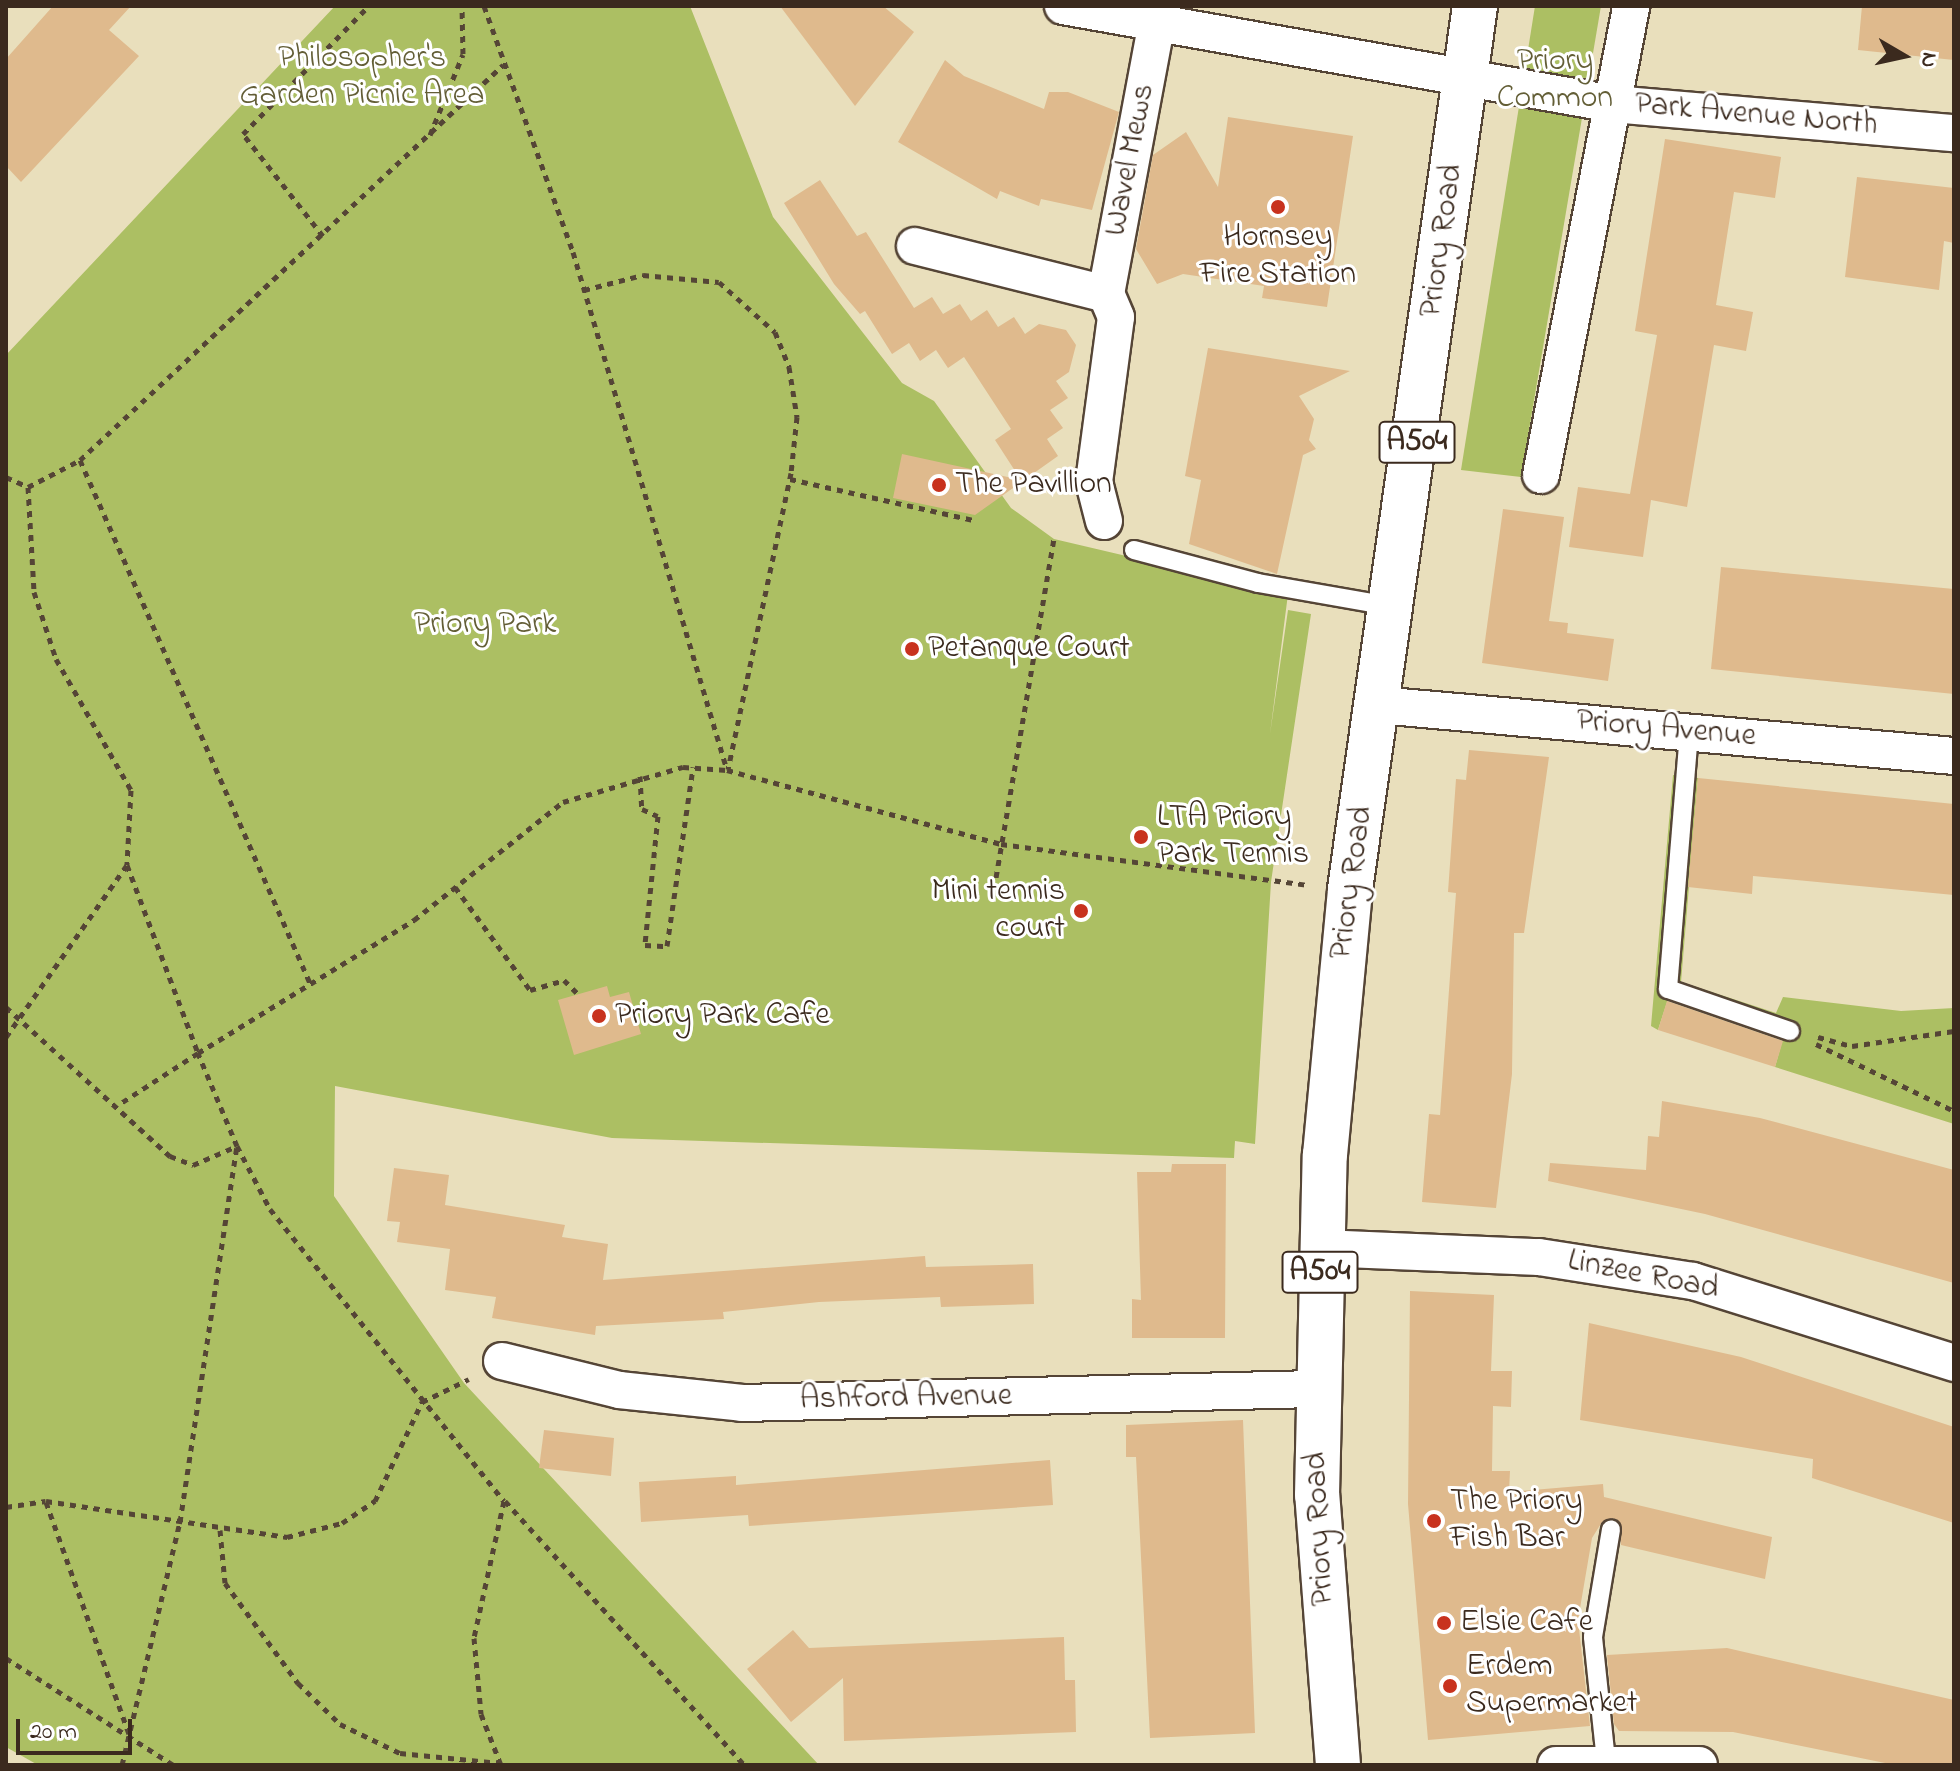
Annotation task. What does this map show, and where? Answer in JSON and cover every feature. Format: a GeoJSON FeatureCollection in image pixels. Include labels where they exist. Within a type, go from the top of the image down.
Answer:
{"type":"FeatureCollection","features":[{"type":"Feature","properties":{"kind":"main road","name":"Priory Road"},"geometry":{"type":"LineString","coordinates":[[1338,1765],[1315,1389],[1321,1248],[1350,889],[1393,606],[1475,6]]}},
{"type":"Feature","properties":{"kind":"street","name":"Park Avenue North"},"geometry":{"type":"LineString","coordinates":[[1063,6],[1156,27],[1613,104],[1954,133]]}},
{"type":"Feature","properties":{"kind":"street"},"geometry":{"type":"LineString","coordinates":[[1541,475],[1631,6]]}},
{"type":"Feature","properties":{"kind":"street","name":"Wavel Mews"},"geometry":{"type":"LineString","coordinates":[[1104,521],[1094,482],[1116,317],[1106,294],[1156,27]]}},
{"type":"Feature","properties":{"kind":"street"},"geometry":{"type":"LineString","coordinates":[[915,246],[1106,294]]}},
{"type":"Feature","properties":{"kind":"street","name":"Priory Avenue"},"geometry":{"type":"LineString","coordinates":[[1378,705],[1954,756]]}},
{"type":"Feature","properties":{"kind":"street","name":"Linzee Road"},"geometry":{"type":"LineString","coordinates":[[1321,1248],[1539,1257],[1693,1281],[1954,1363]]}},
{"type":"Feature","properties":{"kind":"street","name":"Ashford Avenue"},"geometry":{"type":"LineString","coordinates":[[502,1361],[619,1390],[742,1403],[1315,1389]]}},
{"type":"Feature","properties":{"kind":"street"},"geometry":{"type":"LineString","coordinates":[[1556,1765],[1606,1761],[1699,1765]]}},
{"type":"Feature","properties":{"kind":"lane"},"geometry":{"type":"LineString","coordinates":[[1134,550],[1258,583],[1393,606]]}},
{"type":"Feature","properties":{"kind":"lane"},"geometry":{"type":"LineString","coordinates":[[1689,733],[1668,989],[1790,1031]]}},
{"type":"Feature","properties":{"kind":"lane"},"geometry":{"type":"LineString","coordinates":[[1606,1761],[1593,1637],[1611,1530]]}},
{"type":"Feature","properties":{"kind":"path"},"geometry":{"type":"LineString","coordinates":[[323,236],[243,134],[369,6]]}},
{"type":"Feature","properties":{"kind":"path"},"geometry":{"type":"LineString","coordinates":[[428,140],[463,54],[462,6]]}},
{"type":"Feature","properties":{"kind":"path"},"geometry":{"type":"LineString","coordinates":[[484,6],[584,290],[727,770]]}},
{"type":"Feature","properties":{"kind":"path"},"geometry":{"type":"LineString","coordinates":[[28,487],[80,460],[428,140],[503,65]]}},
{"type":"Feature","properties":{"kind":"path"},"geometry":{"type":"LineString","coordinates":[[584,290],[620,278],[672,275],[719,282],[753,307],[775,332],[789,367],[797,417],[790,479],[727,770]]}},
{"type":"Feature","properties":{"kind":"path"},"geometry":{"type":"LineString","coordinates":[[80,460],[310,983]]}},
{"type":"Feature","properties":{"kind":"path"},"geometry":{"type":"LineString","coordinates":[[6,477],[28,487]]}},
{"type":"Feature","properties":{"kind":"path"},"geometry":{"type":"LineString","coordinates":[[790,479],[974,520]]}},
{"type":"Feature","properties":{"kind":"path"},"geometry":{"type":"LineString","coordinates":[[6,1037],[17,1016],[127,865],[134,832],[131,790],[56,659],[34,592],[28,487]]}},
{"type":"Feature","properties":{"kind":"path"},"geometry":{"type":"LineString","coordinates":[[992,901],[1054,539]]}},
{"type":"Feature","properties":{"kind":"path"},"geometry":{"type":"LineString","coordinates":[[640,776],[642,809],[658,816],[645,945],[667,946],[693,767]]}},
{"type":"Feature","properties":{"kind":"path"},"geometry":{"type":"LineString","coordinates":[[117,1106],[455,887],[563,802],[640,776],[693,767],[727,770],[1001,844],[1350,889]]}},
{"type":"Feature","properties":{"kind":"path"},"geometry":{"type":"LineString","coordinates":[[127,865],[198,1053],[237,1146],[270,1209],[504,1501],[744,1765]]}},
{"type":"Feature","properties":{"kind":"path"},"geometry":{"type":"LineString","coordinates":[[455,887],[530,990],[564,980],[578,994]]}},
{"type":"Feature","properties":{"kind":"path"},"geometry":{"type":"LineString","coordinates":[[6,1007],[170,1156],[193,1165],[237,1146]]}},
{"type":"Feature","properties":{"kind":"path"},"geometry":{"type":"LineString","coordinates":[[1790,1031],[1852,1046],[1954,1031]]}},
{"type":"Feature","properties":{"kind":"path"},"geometry":{"type":"LineString","coordinates":[[1790,1031],[1954,1111]]}},
{"type":"Feature","properties":{"kind":"path"},"geometry":{"type":"LineString","coordinates":[[122,1765],[180,1522],[237,1146]]}},
{"type":"Feature","properties":{"kind":"path"},"geometry":{"type":"LineString","coordinates":[[6,1507],[46,1501],[220,1530],[287,1537],[342,1523],[375,1501],[422,1402],[502,1361]]}},
{"type":"Feature","properties":{"kind":"path"},"geometry":{"type":"LineString","coordinates":[[46,1501],[129,1735]]}},
{"type":"Feature","properties":{"kind":"path"},"geometry":{"type":"LineString","coordinates":[[220,1530],[225,1583],[298,1683],[340,1724],[400,1753],[500,1764],[481,1714],[474,1638],[504,1501]]}},
{"type":"Feature","properties":{"kind":"path"},"geometry":{"type":"LineString","coordinates":[[6,1658],[173,1765]]}},
{"type":"Feature","properties":{"kind":"green space","name":"Priory Park"},"geometry":{"type":"Polygon","coordinates":[[[335,6],[690,6],[773,217],[902,383],[934,401],[1011,508],[1054,539],[1288,594],[1270,734],[1288,610],[1311,614],[1271,882],[1255,1144],[1235,1141],[1234,1158],[612,1138],[335,1086],[334,1196],[464,1383],[819,1765],[38,1765],[6,1747],[6,355],[335,6]]]}},
{"type":"Feature","properties":{"kind":"green space","name":"Priory Common"},"geometry":{"type":"Polygon","coordinates":[[[1535,6],[1601,6],[1521,477],[1461,470],[1535,6]]]}},
{"type":"Feature","properties":{"kind":"green space"},"geometry":{"type":"Polygon","coordinates":[[[1673,775],[1698,778],[1681,982],[1776,1013],[1783,997],[1901,1011],[1954,1008],[1954,1124],[1775,1067],[1784,1035],[1668,999],[1658,1030],[1651,1026],[1673,775]]]}},
{"type":"Feature","properties":{"kind":"building"},"geometry":{"type":"Polygon","coordinates":[[[53,6],[131,6],[109,30],[139,56],[21,182],[6,166],[6,59],[53,6]]]}},
{"type":"Feature","properties":{"kind":"building"},"geometry":{"type":"Polygon","coordinates":[[[780,6],[883,6],[914,32],[855,106],[780,6]]]}},
{"type":"Feature","properties":{"kind":"building"},"geometry":{"type":"Polygon","coordinates":[[[1862,6],[1954,6],[1954,60],[1858,50],[1862,6]]]}},
{"type":"Feature","properties":{"kind":"building"},"geometry":{"type":"Polygon","coordinates":[[[945,60],[964,76],[1044,109],[1049,92],[1068,92],[1119,112],[1092,210],[1041,199],[1039,206],[1000,191],[997,199],[898,142],[945,60]]]}},
{"type":"Feature","properties":{"kind":"building","name":"Hornsey Fire Station"},"geometry":{"type":"Polygon","coordinates":[[[1228,117],[1353,136],[1327,307],[1262,298],[1264,286],[1183,274],[1157,284],[1136,249],[1153,155],[1186,132],[1218,187],[1228,117]]]}},
{"type":"Feature","properties":{"kind":"building"},"geometry":{"type":"Polygon","coordinates":[[[1665,139],[1781,157],[1775,198],[1734,192],[1716,305],[1753,312],[1746,351],[1714,345],[1687,507],[1651,500],[1643,557],[1569,547],[1578,487],[1630,494],[1657,335],[1635,331],[1665,139]]]}},
{"type":"Feature","properties":{"kind":"building"},"geometry":{"type":"Polygon","coordinates":[[[1857,177],[1954,188],[1954,243],[1944,241],[1939,290],[1845,277],[1857,177]]]}},
{"type":"Feature","properties":{"kind":"building"},"geometry":{"type":"Polygon","coordinates":[[[820,180],[857,236],[866,232],[914,308],[932,297],[943,314],[960,304],[971,321],[987,310],[998,327],[1014,317],[1025,334],[1039,324],[1066,330],[1076,345],[1069,372],[1056,381],[1068,398],[1050,410],[1063,428],[1047,439],[1058,456],[975,515],[893,498],[902,454],[1021,480],[995,440],[1011,429],[964,357],[948,368],[936,350],[920,361],[909,343],[892,354],[865,311],[860,314],[834,284],[784,203],[820,180]]]}},
{"type":"Feature","properties":{"kind":"building"},"geometry":{"type":"Polygon","coordinates":[[[1208,348],[1350,371],[1299,396],[1314,419],[1309,440],[1316,449],[1303,455],[1277,574],[1189,544],[1201,480],[1185,476],[1208,348]]]}},
{"type":"Feature","properties":{"kind":"building"},"geometry":{"type":"Polygon","coordinates":[[[1503,509],[1564,517],[1549,621],[1568,623],[1567,633],[1614,639],[1608,681],[1482,663],[1503,509]]]}},
{"type":"Feature","properties":{"kind":"building"},"geometry":{"type":"Polygon","coordinates":[[[1721,567],[1954,589],[1954,694],[1711,669],[1721,567]]]}},
{"type":"Feature","properties":{"kind":"building"},"geometry":{"type":"Polygon","coordinates":[[[1469,750],[1549,757],[1524,933],[1514,933],[1512,1074],[1496,1208],[1422,1202],[1429,1114],[1440,1115],[1456,893],[1448,892],[1456,779],[1466,780],[1469,750]]]}},
{"type":"Feature","properties":{"kind":"building"},"geometry":{"type":"Polygon","coordinates":[[[1698,778],[1954,804],[1954,895],[1753,876],[1752,894],[1688,887],[1698,778]]]}},
{"type":"Feature","properties":{"kind":"building","name":"Priory Park Cafe"},"geometry":{"type":"Polygon","coordinates":[[[607,986],[610,997],[629,992],[641,1034],[574,1055],[558,1000],[607,986]]]}},
{"type":"Feature","properties":{"kind":"building"},"geometry":{"type":"Polygon","coordinates":[[[1667,1001],[1783,1041],[1775,1067],[1658,1030],[1667,1001]]]}},
{"type":"Feature","properties":{"kind":"building"},"geometry":{"type":"Polygon","coordinates":[[[1662,1101],[1760,1118],[1954,1170],[1954,1283],[1705,1214],[1548,1181],[1550,1163],[1646,1170],[1648,1136],[1659,1137],[1662,1101]]]}},
{"type":"Feature","properties":{"kind":"building"},"geometry":{"type":"Polygon","coordinates":[[[1172,1164],[1226,1164],[1225,1338],[1132,1338],[1132,1299],[1141,1300],[1137,1172],[1171,1172],[1172,1164]]]}},
{"type":"Feature","properties":{"kind":"building"},"geometry":{"type":"Polygon","coordinates":[[[394,1168],[449,1175],[445,1205],[565,1225],[562,1237],[608,1244],[603,1280],[925,1256],[926,1267],[1033,1264],[1034,1304],[941,1307],[940,1297],[819,1302],[723,1312],[724,1319],[596,1326],[595,1335],[492,1318],[496,1297],[445,1290],[450,1249],[397,1242],[400,1222],[387,1221],[394,1168]]]}},
{"type":"Feature","properties":{"kind":"building"},"geometry":{"type":"Polygon","coordinates":[[[1410,1291],[1494,1295],[1491,1371],[1512,1371],[1511,1407],[1493,1406],[1492,1471],[1510,1471],[1509,1492],[1603,1484],[1604,1497],[1772,1537],[1765,1579],[1621,1545],[1619,1521],[1602,1522],[1592,1538],[1578,1620],[1590,1726],[1428,1740],[1408,1504],[1410,1291]]]}},
{"type":"Feature","properties":{"kind":"building"},"geometry":{"type":"Polygon","coordinates":[[[1589,1323],[1741,1357],[1954,1427],[1954,1523],[1812,1478],[1813,1459],[1580,1420],[1589,1323]]]}},
{"type":"Feature","properties":{"kind":"building"},"geometry":{"type":"Polygon","coordinates":[[[1243,1420],[1255,1733],[1150,1738],[1136,1457],[1126,1457],[1126,1425],[1243,1420]]]}},
{"type":"Feature","properties":{"kind":"building"},"geometry":{"type":"Polygon","coordinates":[[[544,1430],[614,1438],[611,1476],[539,1468],[544,1430]]]}},
{"type":"Feature","properties":{"kind":"building"},"geometry":{"type":"Polygon","coordinates":[[[1050,1460],[1053,1505],[749,1526],[748,1515],[641,1522],[639,1482],[736,1476],[736,1485],[1050,1460]]]}},
{"type":"Feature","properties":{"kind":"building"},"geometry":{"type":"Polygon","coordinates":[[[793,1630],[809,1648],[1064,1637],[1065,1680],[1075,1680],[1076,1732],[844,1741],[843,1678],[791,1722],[747,1669],[793,1630]]]}},
{"type":"Feature","properties":{"kind":"building"},"geometry":{"type":"Polygon","coordinates":[[[1727,1648],[1954,1700],[1954,1765],[1895,1765],[1733,1732],[1619,1731],[1614,1724],[1607,1655],[1727,1648]]]}},
{"type":"Feature","properties":{"kind":"place","name":"Hornsey Fire Station"},"geometry":{"type":"Point","coordinates":[1278,207]}},
{"type":"Feature","properties":{"kind":"place","name":"The Pavillion"},"geometry":{"type":"Point","coordinates":[939,485]}},
{"type":"Feature","properties":{"kind":"place","name":"Petanque Court"},"geometry":{"type":"Point","coordinates":[912,649]}},
{"type":"Feature","properties":{"kind":"place","name":"LTA Priory Park Tennis"},"geometry":{"type":"Point","coordinates":[1141,837]}},
{"type":"Feature","properties":{"kind":"place","name":"Mini tennis court"},"geometry":{"type":"Point","coordinates":[1081,911]}},
{"type":"Feature","properties":{"kind":"place","name":"Priory Park Cafe"},"geometry":{"type":"Point","coordinates":[599,1016]}},
{"type":"Feature","properties":{"kind":"place","name":"The Priory Fish Bar"},"geometry":{"type":"Point","coordinates":[1434,1521]}},
{"type":"Feature","properties":{"kind":"place","name":"Elsie Cafe"},"geometry":{"type":"Point","coordinates":[1444,1623]}},
{"type":"Feature","properties":{"kind":"place","name":"Erdem Supermarket"},"geometry":{"type":"Point","coordinates":[1450,1686]}},
{"type":"Feature","properties":{"kind":"park label","name":"Philosopher's Garden Picnic Area"},"geometry":{"type":"Point","coordinates":[362,78]}}]}
